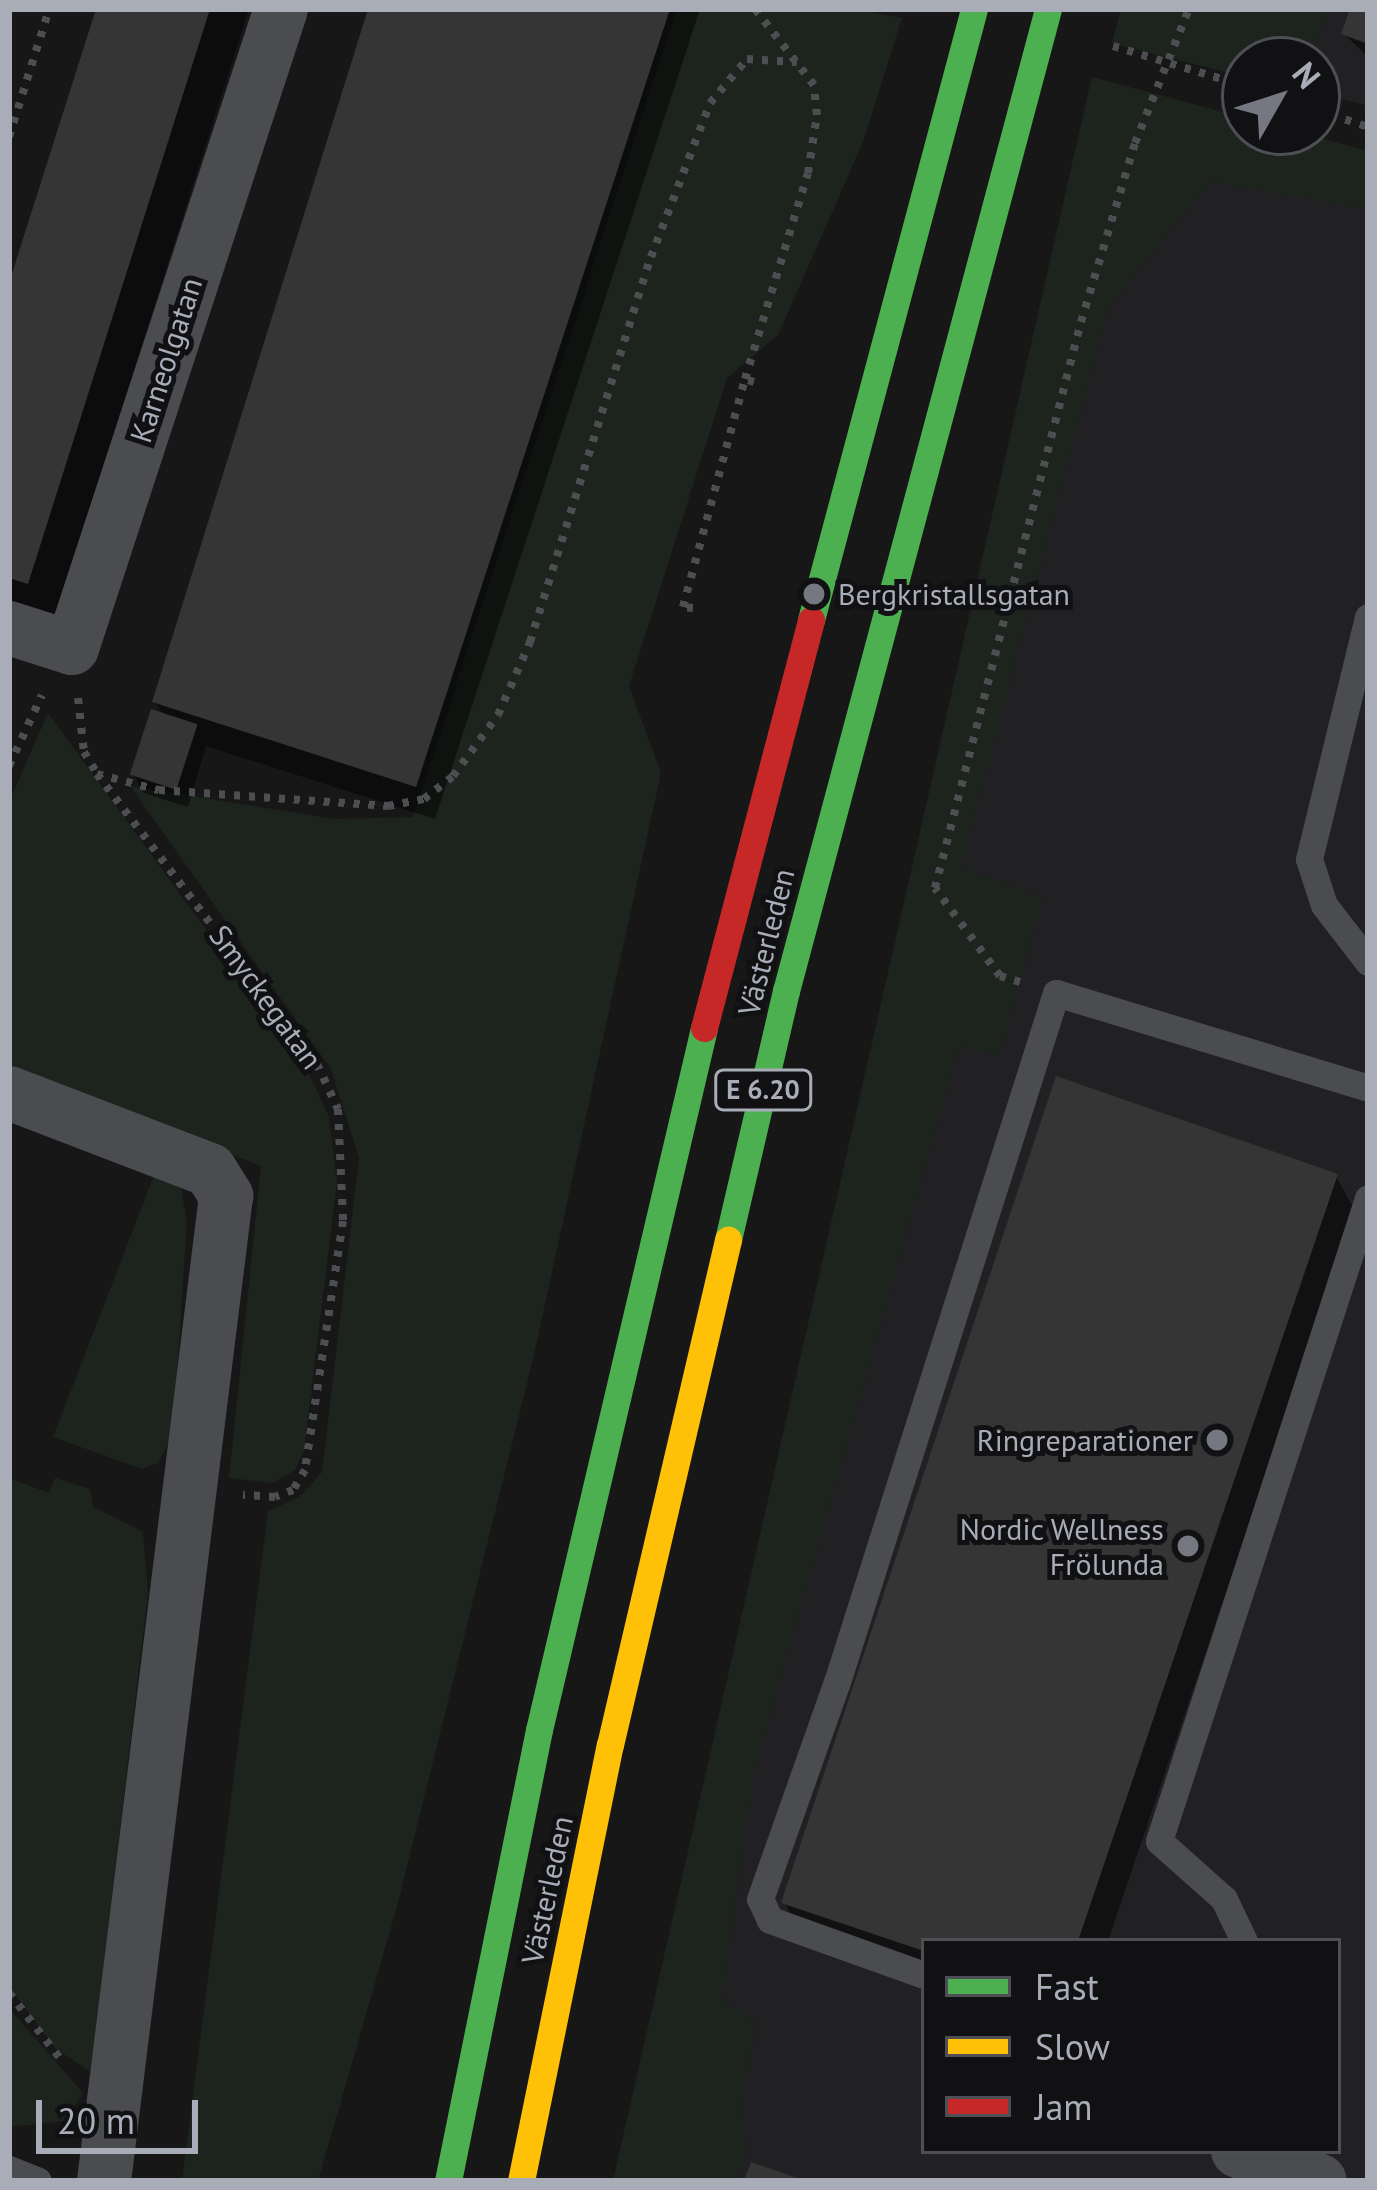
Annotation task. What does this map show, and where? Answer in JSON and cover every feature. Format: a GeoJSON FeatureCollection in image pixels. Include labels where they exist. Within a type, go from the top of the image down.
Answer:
{"type":"FeatureCollection","features":[{"type":"Feature","properties":{"kind":"highway","name":"Västerleden"},"geometry":{"type":"LineString","coordinates":[[448,2181],[539,1730],[717,971],[974,9]]}},
{"type":"Feature","properties":{"kind":"highway","name":"Västerleden"},"geometry":{"type":"LineString","coordinates":[[521,2181],[610,1745],[786,992],[1048,9]]}},
{"type":"Feature","properties":{"kind":"street","name":"Karneolgatan"},"geometry":{"type":"LineString","coordinates":[[72,648],[281,9]]}},
{"type":"Feature","properties":{"kind":"street"},"geometry":{"type":"LineString","coordinates":[[9,628],[72,648]]}},
{"type":"Feature","properties":{"kind":"street"},"geometry":{"type":"LineString","coordinates":[[9,1093],[221,1180],[226,1196],[104,2181]]}},
{"type":"Feature","properties":{"kind":"lane"},"geometry":{"type":"LineString","coordinates":[[1368,617],[1309,859],[1324,905],[1368,962]]}},
{"type":"Feature","properties":{"kind":"lane"},"geometry":{"type":"LineString","coordinates":[[921,1974],[770,1921],[760,1899],[837,1682],[1056,993],[1368,1088]]}},
{"type":"Feature","properties":{"kind":"lane"},"geometry":{"type":"LineString","coordinates":[[1243,1938],[1224,1899],[1159,1841],[1368,1198]]}},
{"type":"Feature","properties":{"kind":"lane"},"geometry":{"type":"LineString","coordinates":[[9,2169],[38,2181]]}},
{"type":"Feature","properties":{"kind":"path"},"geometry":{"type":"LineString","coordinates":[[9,137],[49,9]]}},
{"type":"Feature","properties":{"kind":"path"},"geometry":{"type":"LineString","coordinates":[[693,608],[682,607],[808,173],[818,115],[814,85],[755,9]]}},
{"type":"Feature","properties":{"kind":"path"},"geometry":{"type":"LineString","coordinates":[[1056,993],[1000,976],[935,888],[1081,322],[1135,142],[1172,62],[1189,9]]}},
{"type":"Feature","properties":{"kind":"path"},"geometry":{"type":"LineString","coordinates":[[1113,46],[1221,78]]}},
{"type":"Feature","properties":{"kind":"path"},"geometry":{"type":"LineString","coordinates":[[97,774],[159,790],[388,806],[424,799],[453,776],[498,715],[522,662],[651,257],[710,103],[747,59],[796,62]]}},
{"type":"Feature","properties":{"kind":"path"},"geometry":{"type":"LineString","coordinates":[[9,766],[72,648]]}},
{"type":"Feature","properties":{"kind":"path","name":"Smyckegatan"},"geometry":{"type":"LineString","coordinates":[[72,648],[84,752],[317,1064],[338,1109],[343,1221],[305,1470],[293,1490],[274,1497],[190,1490]]}},
{"type":"Feature","properties":{"kind":"path"},"geometry":{"type":"LineString","coordinates":[[9,1993],[41,2042],[114,2105]]}},
{"type":"Feature","properties":{"kind":"shaded area"},"geometry":{"type":"Polygon","coordinates":[[[677,9],[855,9],[902,18],[863,142],[778,335],[727,378],[629,686],[661,773],[533,1359],[398,1903],[318,2181],[182,2181],[268,1511],[300,1497],[322,1472],[359,1158],[331,1069],[130,786],[334,819],[413,817],[677,9]]]}},
{"type":"Feature","properties":{"kind":"shaded area"},"geometry":{"type":"Polygon","coordinates":[[[1121,9],[1328,9],[1319,36],[1221,36],[1221,71],[1112,43],[1121,9]]]}},
{"type":"Feature","properties":{"kind":"shaded area"},"geometry":{"type":"Polygon","coordinates":[[[1328,9],[1368,9],[1368,105],[1341,99],[1341,36],[1319,36],[1328,9]]]}},
{"type":"Feature","properties":{"kind":"shaded area"},"geometry":{"type":"Polygon","coordinates":[[[1092,77],[1221,112],[1221,156],[1341,156],[1341,144],[1368,151],[1368,2181],[613,2181],[1092,77]]]}},
{"type":"Feature","properties":{"kind":"shaded area"},"geometry":{"type":"Polygon","coordinates":[[[1092,77],[1221,112],[1221,156],[1341,156],[1341,144],[1368,151],[1368,209],[1210,181],[1108,308],[961,867],[1043,898],[999,1055],[959,1046],[753,1776],[722,1999],[756,2022],[740,2118],[748,2149],[735,2181],[613,2181],[1092,77]]]}},
{"type":"Feature","properties":{"kind":"shaded area"},"geometry":{"type":"Polygon","coordinates":[[[48,713],[305,1065],[329,1117],[337,1182],[304,1450],[295,1470],[273,1483],[229,1478],[261,1166],[9,1068],[9,802],[48,713]]]}},
{"type":"Feature","properties":{"kind":"shaded area"},"geometry":{"type":"Polygon","coordinates":[[[158,1165],[180,1183],[187,1222],[173,1434],[158,1463],[142,1469],[53,1437],[158,1165]]]}},
{"type":"Feature","properties":{"kind":"shaded area"},"geometry":{"type":"Polygon","coordinates":[[[9,1478],[49,1493],[55,1478],[90,1489],[93,1507],[143,1532],[148,1593],[91,2072],[56,2049],[9,1986],[9,1478]]]}},
{"type":"Feature","properties":{"kind":"shaded area"},"geometry":{"type":"Polygon","coordinates":[[[9,2008],[83,2093],[66,2121],[9,2127],[9,2008]]]}},
{"type":"Feature","properties":{"kind":"building"},"geometry":{"type":"Polygon","coordinates":[[[96,9],[210,9],[28,584],[9,578],[9,283],[96,9]]]}},
{"type":"Feature","properties":{"kind":"building"},"geometry":{"type":"Polygon","coordinates":[[[368,9],[670,9],[416,787],[152,702],[368,9]]]}},
{"type":"Feature","properties":{"kind":"building"},"geometry":{"type":"Polygon","coordinates":[[[1350,9],[1368,9],[1368,44],[1341,34],[1350,9]]]}},
{"type":"Feature","properties":{"kind":"building"},"geometry":{"type":"Polygon","coordinates":[[[151,709],[198,724],[176,790],[130,775],[151,709]]]}},
{"type":"Feature","properties":{"kind":"building"},"geometry":{"type":"Polygon","coordinates":[[[1056,1076],[1338,1174],[1079,1938],[921,1938],[921,1950],[781,1903],[1056,1076]]]}},
{"type":"Feature","properties":{"kind":"building"},"geometry":{"type":"Polygon","coordinates":[[[751,2162],[803,2180],[803,2181],[744,2181],[751,2162]]]}},
{"type":"Feature","properties":{"kind":"traffic: fast"},"geometry":{"type":"LineString","coordinates":[[811,620],[974,9]]}},
{"type":"Feature","properties":{"kind":"traffic: fast"},"geometry":{"type":"LineString","coordinates":[[728,1240],[786,991],[1048,9]]}},
{"type":"Feature","properties":{"kind":"traffic: fast"},"geometry":{"type":"LineString","coordinates":[[448,2181],[539,1730],[704,1028]]}},
{"type":"Feature","properties":{"kind":"traffic: slow"},"geometry":{"type":"LineString","coordinates":[[521,2181],[610,1745],[728,1240]]}},
{"type":"Feature","properties":{"kind":"traffic: jam"},"geometry":{"type":"LineString","coordinates":[[704,1028],[811,620]]}},
{"type":"Feature","properties":{"kind":"place","name":"Bergkristallsgatan"},"geometry":{"type":"Point","coordinates":[814,594]}},
{"type":"Feature","properties":{"kind":"place","name":"Ringreparationer"},"geometry":{"type":"Point","coordinates":[1217,1440]}},
{"type":"Feature","properties":{"kind":"place","name":"Nordic Wellness Frölunda"},"geometry":{"type":"Point","coordinates":[1188,1546]}}]}
